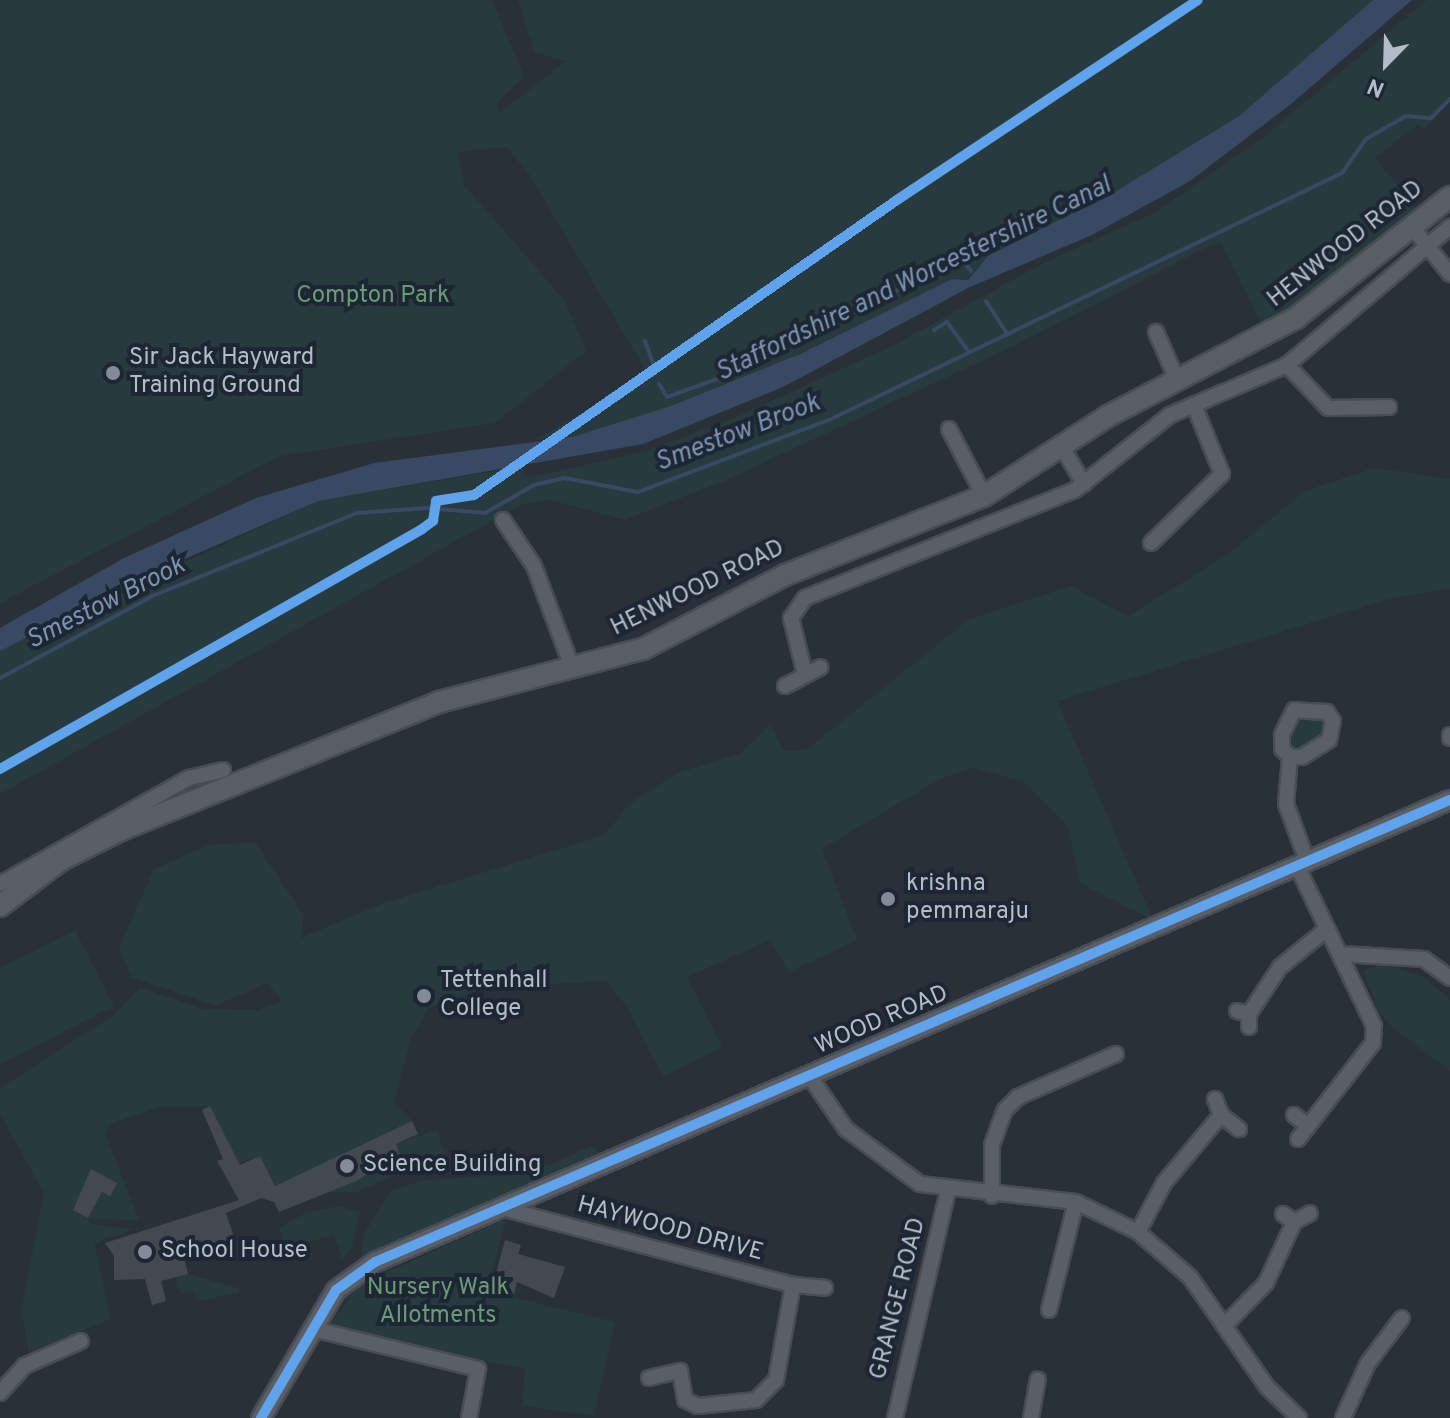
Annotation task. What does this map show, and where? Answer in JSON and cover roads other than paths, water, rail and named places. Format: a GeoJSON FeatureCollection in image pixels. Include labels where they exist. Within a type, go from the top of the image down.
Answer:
{"type":"FeatureCollection","features":[{"type":"Feature","properties":{"kind":"main road","name":"HENWOOD ROAD"},"geometry":{"type":"LineString","coordinates":[[0,906],[80,849],[209,795],[439,702],[573,670],[643,649],[785,575],[984,496],[1108,416],[1296,318],[1450,197]]}},
{"type":"Feature","properties":{"kind":"street","name":"HENWOOD ROAD"},"geometry":{"type":"LineString","coordinates":[[805,674],[791,618],[805,598],[1084,484],[1127,443],[1194,405],[1287,365],[1450,227]]}},
{"type":"Feature","properties":{"kind":"street"},"geometry":{"type":"LineString","coordinates":[[1413,228],[1450,274]]}},
{"type":"Feature","properties":{"kind":"street"},"geometry":{"type":"LineString","coordinates":[[1156,332],[1178,382]]}},
{"type":"Feature","properties":{"kind":"street"},"geometry":{"type":"LineString","coordinates":[[1287,365],[1318,404],[1379,403]]}},
{"type":"Feature","properties":{"kind":"street"},"geometry":{"type":"LineString","coordinates":[[1151,543],[1162,525],[1222,474],[1194,405]]}},
{"type":"Feature","properties":{"kind":"street"},"geometry":{"type":"LineString","coordinates":[[949,429],[984,496]]}},
{"type":"Feature","properties":{"kind":"street"},"geometry":{"type":"LineString","coordinates":[[1062,447],[1084,484]]}},
{"type":"Feature","properties":{"kind":"street"},"geometry":{"type":"LineString","coordinates":[[503,520],[534,566],[573,670]]}},
{"type":"Feature","properties":{"kind":"street"},"geometry":{"type":"LineString","coordinates":[[785,686],[820,667]]}},
{"type":"Feature","properties":{"kind":"street"},"geometry":{"type":"LineString","coordinates":[[1290,757],[1286,804],[1303,865],[1327,929],[1374,1026],[1373,1043],[1298,1139]]}},
{"type":"Feature","properties":{"kind":"street"},"geometry":{"type":"LineString","coordinates":[[0,884],[47,853],[203,772],[223,770]]}},
{"type":"Feature","properties":{"kind":"street"},"geometry":{"type":"LineString","coordinates":[[203,772],[209,795]]}},
{"type":"Feature","properties":{"kind":"street","name":"WOOD ROAD"},"geometry":{"type":"LineString","coordinates":[[313,1329],[336,1290],[375,1262],[505,1209],[808,1074],[1450,800]]}},
{"type":"Feature","properties":{"kind":"street"},"geometry":{"type":"LineString","coordinates":[[1245,1017],[1280,967],[1327,929]]}},
{"type":"Feature","properties":{"kind":"street"},"geometry":{"type":"LineString","coordinates":[[1341,954],[1424,959],[1450,978]]}},
{"type":"Feature","properties":{"kind":"street"},"geometry":{"type":"LineString","coordinates":[[992,1196],[992,1145],[1005,1110],[1018,1097],[1105,1069],[1116,1054]]}},
{"type":"Feature","properties":{"kind":"street"},"geometry":{"type":"LineString","coordinates":[[808,1074],[846,1129],[874,1155],[920,1184],[948,1191],[1076,1202],[1138,1232],[1190,1277],[1227,1323],[1267,1387],[1298,1418]]}},
{"type":"Feature","properties":{"kind":"street"},"geometry":{"type":"LineString","coordinates":[[1215,1099],[1221,1115],[1239,1129]]}},
{"type":"Feature","properties":{"kind":"street"},"geometry":{"type":"LineString","coordinates":[[1138,1232],[1164,1183],[1221,1115]]}},
{"type":"Feature","properties":{"kind":"street"},"geometry":{"type":"LineString","coordinates":[[1294,1115],[1308,1126]]}},
{"type":"Feature","properties":{"kind":"street","name":"GRANGE ROAD"},"geometry":{"type":"LineString","coordinates":[[895,1418],[948,1191]]}},
{"type":"Feature","properties":{"kind":"street"},"geometry":{"type":"LineString","coordinates":[[1049,1310],[1076,1202]]}},
{"type":"Feature","properties":{"kind":"street","name":"HAYWOOD DRIVE"},"geometry":{"type":"LineString","coordinates":[[505,1209],[793,1285],[825,1288]]}},
{"type":"Feature","properties":{"kind":"street"},"geometry":{"type":"LineString","coordinates":[[1227,1323],[1266,1283],[1288,1218],[1310,1213]]}},
{"type":"Feature","properties":{"kind":"street"},"geometry":{"type":"LineString","coordinates":[[649,1378],[680,1371],[689,1404],[720,1412],[756,1400],[776,1380],[793,1285]]}},
{"type":"Feature","properties":{"kind":"street"},"geometry":{"type":"LineString","coordinates":[[1343,1418],[1359,1379],[1393,1323]]}},
{"type":"Feature","properties":{"kind":"street"},"geometry":{"type":"LineString","coordinates":[[261,1418],[313,1329],[478,1369],[469,1418]]}},
{"type":"Feature","properties":{"kind":"street"},"geometry":{"type":"LineString","coordinates":[[0,1393],[24,1366],[81,1341]]}},
{"type":"Feature","properties":{"kind":"street"},"geometry":{"type":"LineString","coordinates":[[1031,1418],[1038,1380]]}},
{"type":"Feature","properties":{"kind":"water"},"geometry":{"type":"Polygon","coordinates":[[[1373,0],[1412,0],[1291,104],[1190,181],[1092,235],[970,287],[783,387],[643,444],[318,501],[150,574],[0,651],[0,628],[124,558],[256,498],[374,463],[572,437],[671,406],[800,354],[952,279],[968,280],[988,256],[1118,190],[1239,116],[1373,0]]]}},
{"type":"Feature","properties":{"kind":"waterway","name":"Smestow Brook"},"geometry":{"type":"LineString","coordinates":[[0,678],[155,595],[357,513],[427,508],[485,513],[534,485],[565,478],[638,492],[829,420],[1342,173],[1366,139],[1406,116],[1431,118],[1450,99]]}},
{"type":"Feature","properties":{"kind":"waterway","name":"Staffordshire and Worcestershire Canal"},"geometry":{"type":"LineString","coordinates":[[659,384],[667,397],[717,379],[901,289],[941,262],[965,263],[971,271]]}},
{"type":"Feature","properties":{"kind":"waterway"},"geometry":{"type":"LineString","coordinates":[[986,301],[1008,335]]}},
{"type":"Feature","properties":{"kind":"waterway"},"geometry":{"type":"LineString","coordinates":[[934,330],[947,322],[969,352]]}},
{"type":"Feature","properties":{"kind":"waterway"},"geometry":{"type":"LineString","coordinates":[[645,341],[656,371]]}},
{"type":"Feature","properties":{"kind":"place","name":"Sir Jack Hayward Training Ground"},"geometry":{"type":"Point","coordinates":[113,373]}},
{"type":"Feature","properties":{"kind":"place","name":"krishna pemmaraju"},"geometry":{"type":"Point","coordinates":[888,899]}},
{"type":"Feature","properties":{"kind":"place","name":"Tettenhall College"},"geometry":{"type":"Point","coordinates":[424,996]}},
{"type":"Feature","properties":{"kind":"place","name":"Science Building"},"geometry":{"type":"Point","coordinates":[347,1166]}},
{"type":"Feature","properties":{"kind":"place","name":"School House"},"geometry":{"type":"Point","coordinates":[145,1252]}},
{"type":"Feature","properties":{"kind":"park label","name":"Compton Park"},"geometry":{"type":"Point","coordinates":[373,297]}},
{"type":"Feature","properties":{"kind":"park label","name":"Nursery Walk Allotments"},"geometry":{"type":"Point","coordinates":[438,1303]}}]}
